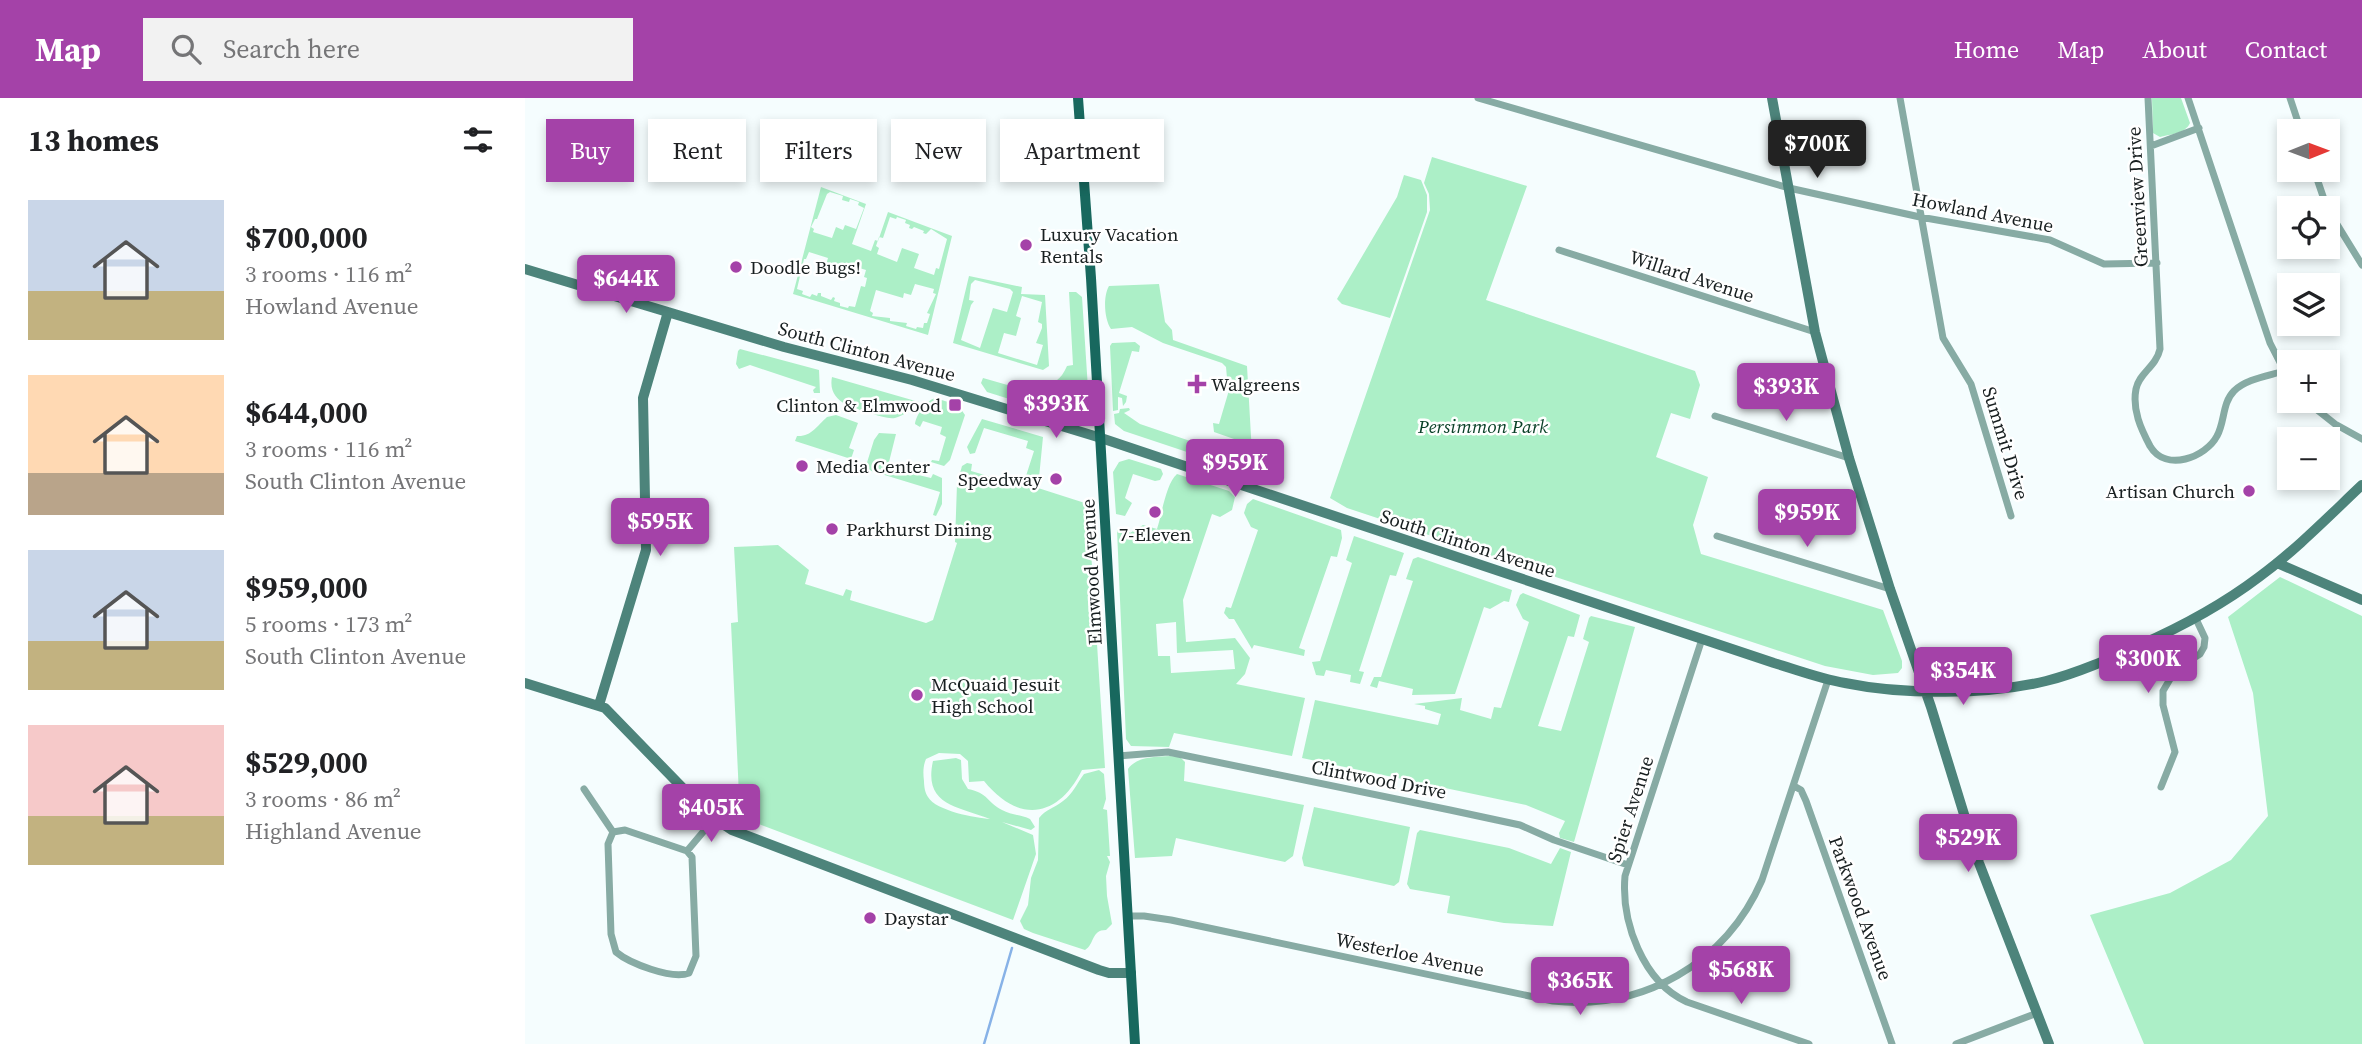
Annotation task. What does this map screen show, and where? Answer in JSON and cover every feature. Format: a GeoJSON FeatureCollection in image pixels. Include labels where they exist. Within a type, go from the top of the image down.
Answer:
{"type":"FeatureCollection","features":[{"type":"Feature","properties":{"kind":"main road","name":"Elmwood Avenue"},"geometry":{"type":"LineString","coordinates":[[1079,98],[1135,1044]]}},
{"type":"Feature","properties":{"kind":"street","name":"Howland Avenue"},"geometry":{"type":"LineString","coordinates":[[1478,98],[1789,188],[1920,217],[2050,240],[2104,264],[2157,262]]}},
{"type":"Feature","properties":{"kind":"street"},"geometry":{"type":"LineString","coordinates":[[1772,98],[1815,332],[1849,458],[1889,589],[1926,691],[1979,863],[2049,1044]]}},
{"type":"Feature","properties":{"kind":"street","name":"Summit Drive"},"geometry":{"type":"LineString","coordinates":[[1900,98],[1943,338],[1971,384],[2011,516]]}},
{"type":"Feature","properties":{"kind":"street","name":"Greenview Drive"},"geometry":{"type":"LineString","coordinates":[[2148,98],[2160,349],[2158,359],[2140,378],[2135,396],[2140,426],[2154,453],[2172,461],[2181,460],[2213,443],[2223,423],[2228,400],[2234,391],[2252,380],[2277,373]]}},
{"type":"Feature","properties":{"kind":"street"},"geometry":{"type":"LineString","coordinates":[[2187,98],[2277,357]]}},
{"type":"Feature","properties":{"kind":"street"},"geometry":{"type":"LineString","coordinates":[[2290,98],[2297,119]]}},
{"type":"Feature","properties":{"kind":"street"},"geometry":{"type":"LineString","coordinates":[[2151,146],[2199,128]]}},
{"type":"Feature","properties":{"kind":"street"},"geometry":{"type":"LineString","coordinates":[[2340,229],[2362,265]]}},
{"type":"Feature","properties":{"kind":"street","name":"Willard Avenue"},"geometry":{"type":"LineString","coordinates":[[1559,250],[1815,332]]}},
{"type":"Feature","properties":{"kind":"street","name":"South Clinton Avenue"},"geometry":{"type":"LineString","coordinates":[[525,269],[798,351],[918,382],[1101,438],[1702,639],[1828,680],[1866,687],[1926,691],[1987,690],[2045,681],[2099,663],[2196,619],[2228,600],[2277,563],[2362,485]]}},
{"type":"Feature","properties":{"kind":"street"},"geometry":{"type":"LineString","coordinates":[[599,705],[646,550],[643,398],[668,312]]}},
{"type":"Feature","properties":{"kind":"street"},"geometry":{"type":"LineString","coordinates":[[2321,413],[2362,439]]}},
{"type":"Feature","properties":{"kind":"street"},"geometry":{"type":"LineString","coordinates":[[1715,416],[1849,458]]}},
{"type":"Feature","properties":{"kind":"street"},"geometry":{"type":"LineString","coordinates":[[1717,536],[1889,589]]}},
{"type":"Feature","properties":{"kind":"street"},"geometry":{"type":"LineString","coordinates":[[2277,563],[2362,600]]}},
{"type":"Feature","properties":{"kind":"street"},"geometry":{"type":"LineString","coordinates":[[2161,787],[2175,752],[2163,705],[2163,691],[2176,669],[2200,654],[2204,646],[2205,638],[2196,619]]}},
{"type":"Feature","properties":{"kind":"street","name":"Spier Avenue"},"geometry":{"type":"LineString","coordinates":[[1663,985],[1648,968],[1627,916],[1624,890],[1628,865],[1702,639]]}},
{"type":"Feature","properties":{"kind":"street","name":"Westerloe Avenue"},"geometry":{"type":"LineString","coordinates":[[1128,916],[1171,920],[1553,1001],[1605,1001],[1663,985],[1689,969],[1710,951],[1727,935],[1750,905],[1762,880],[1828,680]]}},
{"type":"Feature","properties":{"kind":"street"},"geometry":{"type":"LineString","coordinates":[[525,683],[599,705],[610,712],[714,819],[742,834],[1099,970],[1131,973]]}},
{"type":"Feature","properties":{"kind":"street","name":"Clintwood Drive"},"geometry":{"type":"LineString","coordinates":[[1118,756],[1168,752],[1450,810],[1520,825],[1558,842],[1628,865]]}},
{"type":"Feature","properties":{"kind":"street","name":"Parkwood Avenue"},"geometry":{"type":"LineString","coordinates":[[1794,786],[1801,790],[1806,801],[1892,1044]]}},
{"type":"Feature","properties":{"kind":"street"},"geometry":{"type":"LineString","coordinates":[[584,789],[613,832]]}},
{"type":"Feature","properties":{"kind":"street"},"geometry":{"type":"LineString","coordinates":[[687,851],[714,819]]}},
{"type":"Feature","properties":{"kind":"street"},"geometry":{"type":"LineString","coordinates":[[625,830],[687,851],[692,857],[696,956],[689,973],[672,975],[625,958],[613,946],[608,844],[613,832],[625,830]]}},
{"type":"Feature","properties":{"kind":"street"},"geometry":{"type":"LineString","coordinates":[[1663,985],[1687,1002],[1809,1044]]}},
{"type":"Feature","properties":{"kind":"street"},"geometry":{"type":"LineString","coordinates":[[1956,1044],[2037,1013]]}},
{"type":"Feature","properties":{"kind":"green space"},"geometry":{"type":"Polygon","coordinates":[[[2152,98],[2181,98],[2190,123],[2188,127],[2160,137],[2153,133],[2152,98]]]}},
{"type":"Feature","properties":{"kind":"green space","name":"Persimmon Park"},"geometry":{"type":"Polygon","coordinates":[[[1432,157],[1527,186],[1486,300],[1695,371],[1700,385],[1690,419],[1671,413],[1656,457],[1708,477],[1693,525],[1701,554],[1883,610],[1902,661],[1902,668],[1898,673],[1873,675],[1825,666],[1347,508],[1330,498],[1430,210],[1429,194],[1424,183],[1432,157]]]}},
{"type":"Feature","properties":{"kind":"green space"},"geometry":{"type":"Polygon","coordinates":[[[1404,175],[1421,180],[1427,195],[1427,212],[1390,318],[1342,304],[1337,299],[1397,197],[1404,175]]]}},
{"type":"Feature","properties":{"kind":"green space"},"geometry":{"type":"Polygon","coordinates":[[[821,187],[866,204],[852,244],[871,251],[875,240],[878,241],[877,254],[897,262],[902,248],[919,254],[914,268],[934,275],[936,268],[939,269],[947,239],[931,229],[926,234],[914,227],[909,228],[906,220],[897,217],[890,217],[883,238],[879,237],[888,212],[952,236],[928,335],[793,294],[821,187]],[[830,192],[811,227],[813,232],[832,238],[836,227],[843,230],[845,225],[856,229],[864,208],[858,205],[859,202],[842,200],[843,196],[830,192]],[[809,252],[797,289],[803,291],[802,294],[810,297],[812,294],[817,296],[821,293],[821,296],[831,300],[835,298],[834,301],[840,303],[840,306],[855,307],[861,286],[865,287],[866,270],[846,264],[842,278],[824,272],[828,258],[809,252]],[[915,284],[911,295],[904,293],[903,298],[876,290],[870,311],[872,316],[907,323],[906,326],[916,329],[923,328],[936,294],[933,293],[934,289],[915,284]]]}},
{"type":"Feature","properties":{"kind":"green space"},"geometry":{"type":"Polygon","coordinates":[[[969,276],[1022,287],[1021,294],[1045,295],[1049,366],[1043,370],[953,343],[969,276]],[[975,280],[971,284],[969,300],[974,301],[961,340],[980,348],[993,308],[1007,312],[1013,292],[975,280]],[[1022,296],[1016,316],[1021,318],[1016,336],[1004,333],[998,353],[1037,365],[1043,345],[1036,343],[1042,328],[1042,324],[1038,322],[1042,302],[1022,296]]]}},
{"type":"Feature","properties":{"kind":"green space"},"geometry":{"type":"Polygon","coordinates":[[[1159,284],[1165,322],[1172,330],[1173,340],[1247,366],[1252,454],[1267,454],[1274,462],[1267,482],[1240,471],[1244,448],[1234,439],[1214,432],[1213,423],[1219,424],[1232,380],[1227,378],[1226,367],[1222,363],[1163,343],[1132,327],[1111,329],[1105,308],[1109,286],[1159,284]]]}},
{"type":"Feature","properties":{"kind":"green space"},"geometry":{"type":"Polygon","coordinates":[[[1069,292],[1076,292],[1082,297],[1089,404],[1086,412],[1077,417],[1066,417],[987,392],[981,383],[983,378],[1036,393],[1038,386],[1056,381],[1067,366],[1073,365],[1069,292]]]}},
{"type":"Feature","properties":{"kind":"green space"},"geometry":{"type":"Polygon","coordinates":[[[1135,342],[1140,346],[1139,352],[1132,351],[1119,393],[1127,396],[1126,402],[1123,406],[1122,398],[1118,397],[1118,410],[1113,411],[1110,346],[1112,343],[1135,342]]]}},
{"type":"Feature","properties":{"kind":"green space"},"geometry":{"type":"Polygon","coordinates":[[[740,349],[819,370],[820,393],[814,393],[816,387],[750,365],[739,369],[736,364],[740,349]]]}},
{"type":"Feature","properties":{"kind":"green space"},"geometry":{"type":"Polygon","coordinates":[[[832,377],[919,402],[908,412],[895,418],[878,416],[850,407],[838,399],[832,386],[832,377]]]}},
{"type":"Feature","properties":{"kind":"green space"},"geometry":{"type":"Polygon","coordinates":[[[935,398],[958,405],[965,415],[950,460],[944,466],[931,462],[939,461],[946,437],[940,434],[942,427],[923,421],[920,427],[915,424],[922,409],[935,398]]]}},
{"type":"Feature","properties":{"kind":"green space"},"geometry":{"type":"Polygon","coordinates":[[[1120,409],[1130,410],[1124,413],[1140,424],[1202,445],[1204,440],[1219,445],[1225,452],[1225,461],[1208,459],[1124,431],[1115,424],[1114,414],[1119,413],[1120,409]]]}},
{"type":"Feature","properties":{"kind":"green space"},"geometry":{"type":"Polygon","coordinates":[[[836,415],[858,423],[849,448],[854,450],[851,459],[795,441],[797,436],[810,433],[827,417],[836,415]]]}},
{"type":"Feature","properties":{"kind":"green space","name":"McQuaid Jesuit High School"},"geometry":{"type":"Polygon","coordinates":[[[982,419],[1043,437],[1038,488],[1088,504],[1105,768],[1082,770],[1061,798],[1050,806],[1037,810],[1011,804],[997,795],[984,781],[969,782],[968,761],[960,754],[939,753],[926,759],[924,785],[932,802],[947,810],[990,819],[955,807],[938,796],[931,776],[933,761],[956,758],[961,760],[962,779],[968,789],[984,795],[1002,810],[1030,819],[1035,827],[1031,830],[1002,822],[1033,835],[1036,854],[1013,920],[740,817],[731,623],[738,622],[734,547],[778,545],[809,570],[805,584],[843,596],[846,589],[852,591],[850,600],[926,623],[933,620],[957,543],[957,484],[962,466],[972,464],[971,471],[1016,484],[1018,477],[1025,479],[1034,451],[1026,448],[1028,441],[984,428],[975,453],[970,454],[967,447],[982,419]]]}},
{"type":"Feature","properties":{"kind":"green space"},"geometry":{"type":"Polygon","coordinates":[[[879,433],[896,434],[889,462],[898,465],[897,470],[931,478],[933,474],[942,478],[942,504],[936,516],[933,515],[940,492],[865,469],[874,440],[879,433]]]}},
{"type":"Feature","properties":{"kind":"green space"},"geometry":{"type":"Polygon","coordinates":[[[1129,459],[1161,469],[1163,474],[1160,480],[1155,481],[1133,474],[1125,498],[1132,503],[1125,516],[1116,514],[1113,472],[1119,462],[1129,459]]]}},
{"type":"Feature","properties":{"kind":"green space"},"geometry":{"type":"Polygon","coordinates":[[[1177,474],[1229,491],[1235,497],[1232,510],[1220,517],[1212,514],[1183,600],[1186,642],[1235,638],[1250,658],[1245,674],[1236,684],[1305,698],[1292,756],[1174,733],[1169,747],[1131,746],[1126,739],[1117,530],[1126,528],[1130,533],[1143,525],[1157,529],[1173,478],[1177,474]],[[1176,622],[1156,624],[1158,656],[1170,656],[1171,673],[1235,669],[1233,650],[1177,653],[1176,622]]]}},
{"type":"Feature","properties":{"kind":"green space"},"geometry":{"type":"Polygon","coordinates":[[[1253,499],[1341,530],[1342,538],[1337,557],[1331,556],[1299,648],[1305,650],[1304,656],[1254,645],[1252,649],[1234,619],[1229,619],[1224,613],[1226,607],[1231,608],[1258,530],[1251,527],[1244,513],[1247,504],[1253,499]]]}},
{"type":"Feature","properties":{"kind":"green space"},"geometry":{"type":"Polygon","coordinates":[[[1354,536],[1404,553],[1396,576],[1390,575],[1359,671],[1364,672],[1360,684],[1350,682],[1351,675],[1326,670],[1324,676],[1316,675],[1312,662],[1320,661],[1352,563],[1346,560],[1354,536]]]}},
{"type":"Feature","properties":{"kind":"green space"},"geometry":{"type":"Polygon","coordinates":[[[1418,557],[1512,590],[1509,602],[1504,601],[1490,609],[1484,607],[1455,694],[1412,695],[1413,689],[1379,681],[1377,688],[1370,686],[1374,677],[1381,677],[1413,581],[1406,579],[1413,559],[1418,557]]]}},
{"type":"Feature","properties":{"kind":"green space"},"geometry":{"type":"Polygon","coordinates":[[[2280,577],[2362,616],[2362,1044],[2144,1044],[2090,915],[2170,893],[2231,860],[2268,816],[2253,693],[2228,617],[2280,577]]]}},
{"type":"Feature","properties":{"kind":"green space"},"geometry":{"type":"Polygon","coordinates":[[[1523,593],[1580,615],[1574,637],[1568,636],[1538,726],[1561,731],[1589,642],[1583,639],[1589,618],[1591,616],[1635,627],[1574,842],[1560,838],[1559,833],[1565,821],[1526,805],[1302,758],[1315,700],[1438,725],[1441,714],[1414,704],[1462,698],[1460,710],[1491,719],[1494,707],[1501,708],[1529,622],[1523,619],[1516,605],[1523,593]]]}},
{"type":"Feature","properties":{"kind":"green space"},"geometry":{"type":"Polygon","coordinates":[[[1180,757],[1185,762],[1184,781],[1304,805],[1293,856],[1285,862],[1176,838],[1172,856],[1135,858],[1128,769],[1142,759],[1180,757]]]}},
{"type":"Feature","properties":{"kind":"green space"},"geometry":{"type":"Polygon","coordinates":[[[1099,770],[1104,774],[1106,799],[1103,809],[1107,810],[1110,856],[1107,856],[1110,862],[1106,876],[1107,896],[1112,924],[1106,930],[1098,932],[1085,950],[1024,929],[1020,921],[1028,905],[1031,878],[1038,860],[1039,818],[1066,798],[1084,774],[1099,770]]]}},
{"type":"Feature","properties":{"kind":"green space"},"geometry":{"type":"Polygon","coordinates":[[[1314,807],[1410,827],[1399,882],[1394,886],[1304,866],[1302,858],[1314,807]]]}},
{"type":"Feature","properties":{"kind":"green space"},"geometry":{"type":"Polygon","coordinates":[[[1420,830],[1509,848],[1551,864],[1560,848],[1571,852],[1553,926],[1504,923],[1447,913],[1450,896],[1410,889],[1407,884],[1417,833],[1420,830]]]}},
{"type":"Feature","properties":{"kind":"waterway"},"geometry":{"type":"LineString","coordinates":[[984,1044],[1012,948]]}},
{"type":"Feature","properties":{"kind":"place","name":"Luxury Vacation Rentals"},"geometry":{"type":"Point","coordinates":[1026,245]}},
{"type":"Feature","properties":{"kind":"place","name":"Doodle Bugs!"},"geometry":{"type":"Point","coordinates":[736,267]}},
{"type":"Feature","properties":{"kind":"place","name":"Walgreens"},"geometry":{"type":"Point","coordinates":[1197,384]}},
{"type":"Feature","properties":{"kind":"place","name":"Clinton & Elmwood"},"geometry":{"type":"Point","coordinates":[955,405]}},
{"type":"Feature","properties":{"kind":"place","name":"Media Center"},"geometry":{"type":"Point","coordinates":[802,466]}},
{"type":"Feature","properties":{"kind":"place","name":"Speedway"},"geometry":{"type":"Point","coordinates":[1056,479]}},
{"type":"Feature","properties":{"kind":"place","name":"Artisan Church"},"geometry":{"type":"Point","coordinates":[2249,491]}},
{"type":"Feature","properties":{"kind":"place","name":"7-Eleven"},"geometry":{"type":"Point","coordinates":[1155,512]}},
{"type":"Feature","properties":{"kind":"place","name":"Parkhurst Dining"},"geometry":{"type":"Point","coordinates":[832,529]}},
{"type":"Feature","properties":{"kind":"place","name":"McQuaid Jesuit High School"},"geometry":{"type":"Point","coordinates":[917,695]}},
{"type":"Feature","properties":{"kind":"place","name":"Daystar"},"geometry":{"type":"Point","coordinates":[870,918]}}]}
